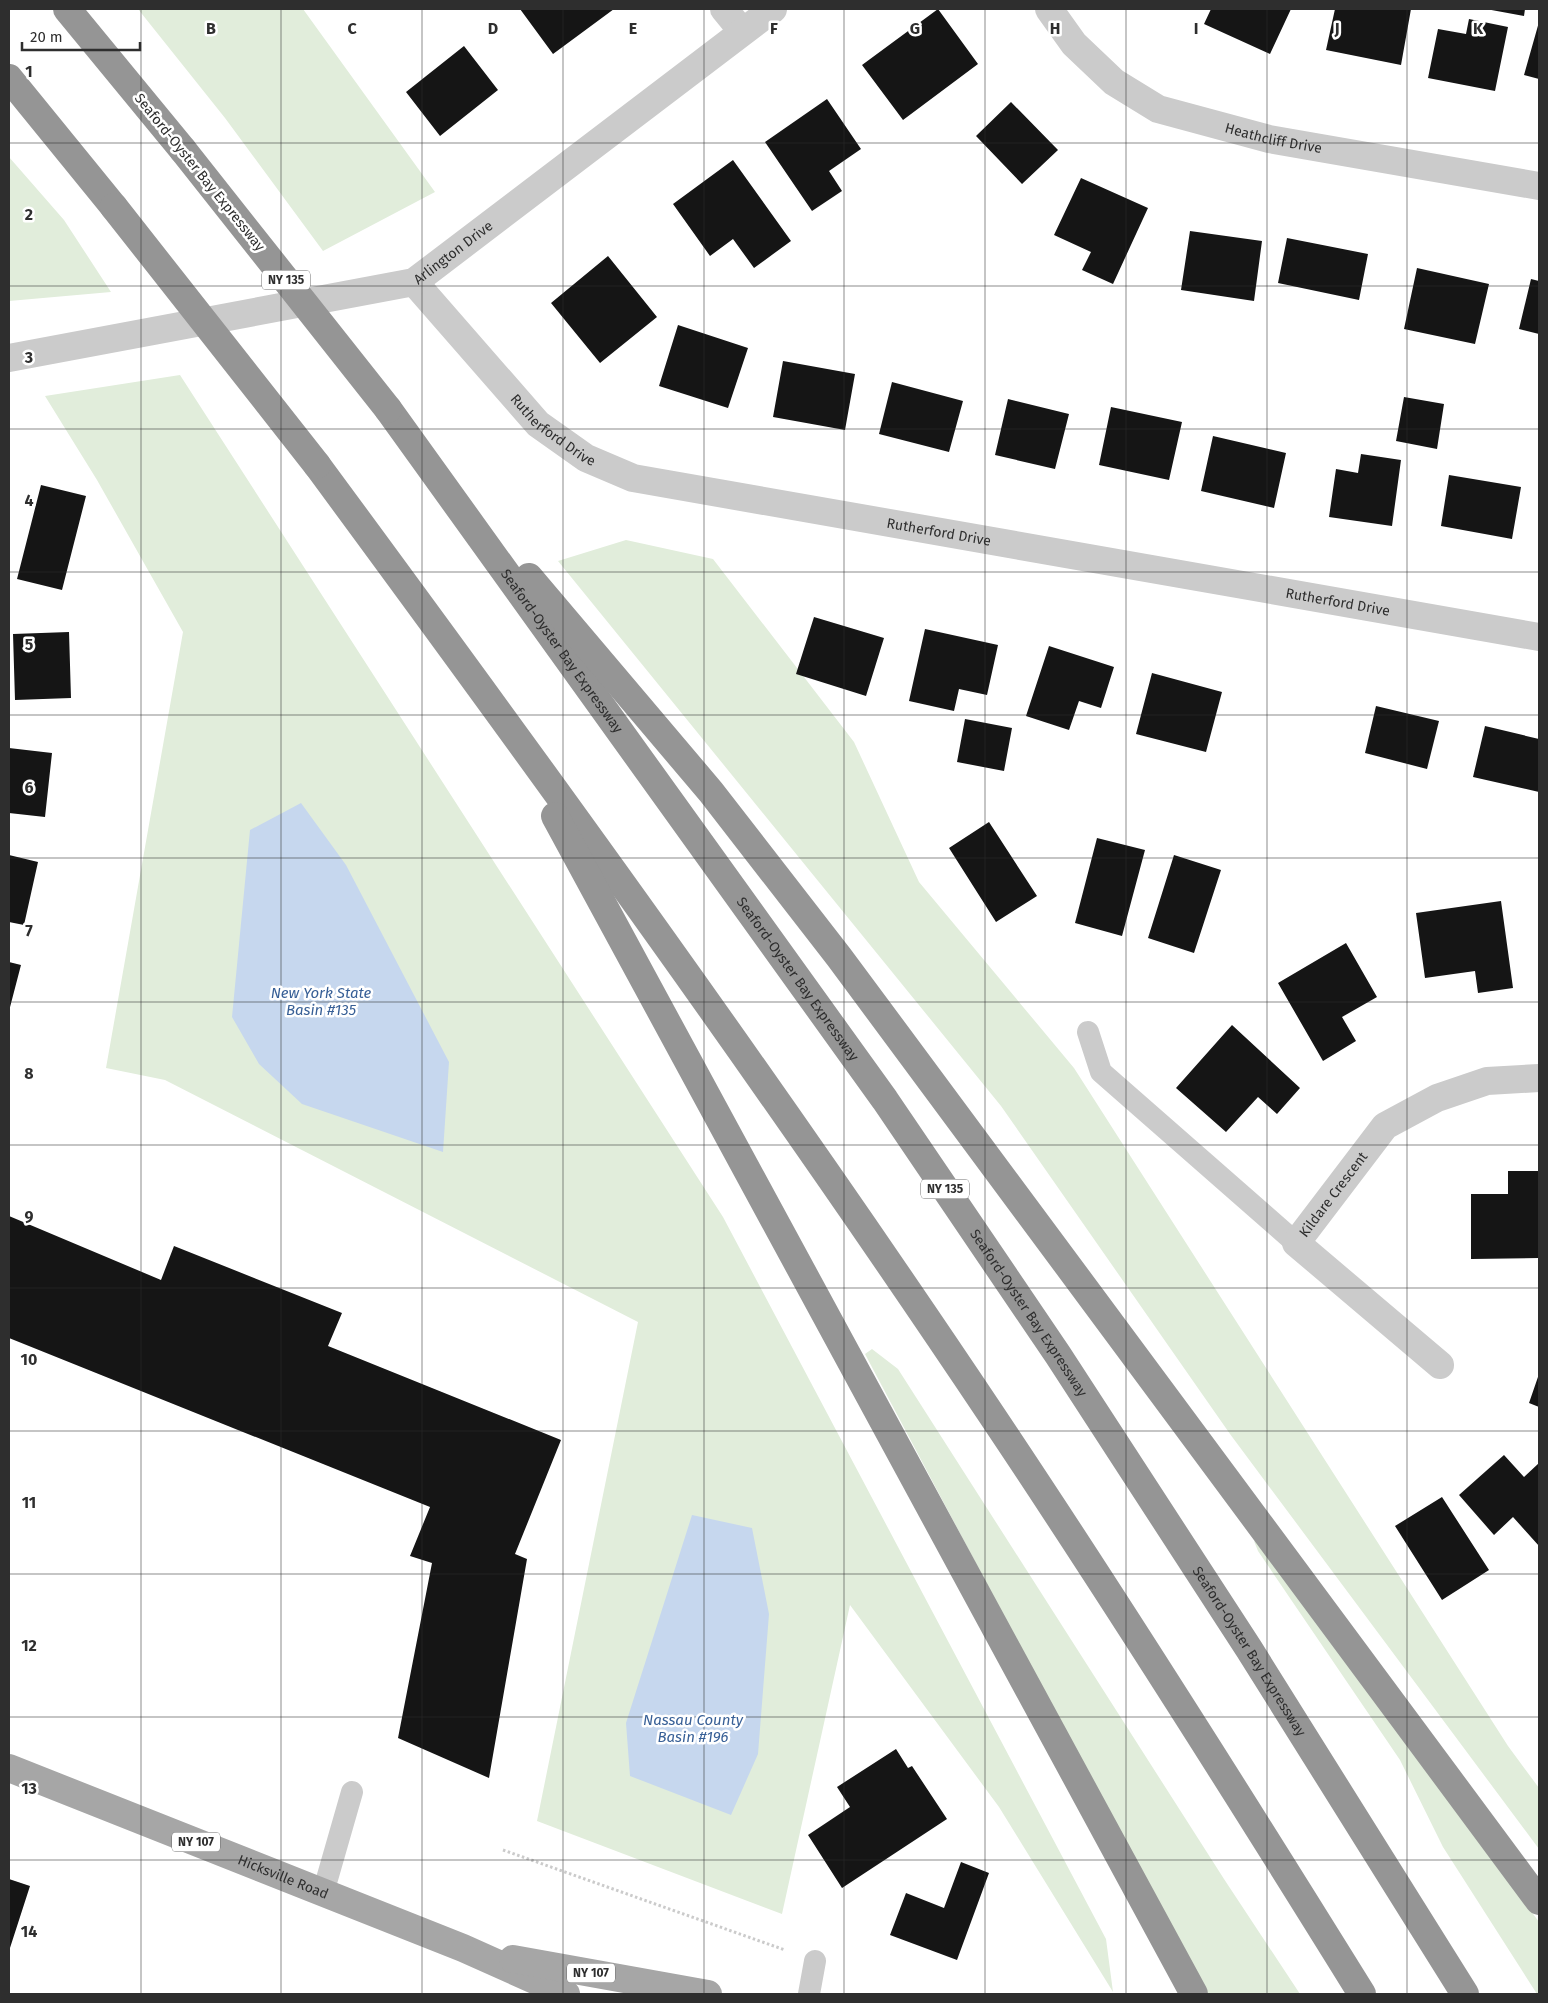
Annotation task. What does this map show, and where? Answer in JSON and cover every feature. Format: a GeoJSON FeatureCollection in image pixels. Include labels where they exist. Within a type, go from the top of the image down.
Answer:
{"type":"FeatureCollection","features":[{"type":"Feature","properties":{"kind":"highway","name":"Seaford-Oyster Bay Expressway"},"geometry":{"type":"LineString","coordinates":[[67,9],[183,150],[388,410],[885,1100],[1058,1355],[1249,1649],[1465,1994]]}},
{"type":"Feature","properties":{"kind":"highway"},"geometry":{"type":"LineString","coordinates":[[9,78],[114,207],[317,465],[499,712],[812,1152],[992,1414],[1168,1684],[1362,1994]]}},
{"type":"Feature","properties":{"kind":"highway"},"geometry":{"type":"LineString","coordinates":[[388,410],[712,792],[840,957],[1539,1901]]}},
{"type":"Feature","properties":{"kind":"highway"},"geometry":{"type":"LineString","coordinates":[[499,712],[1194,1994]]}},
{"type":"Feature","properties":{"kind":"main road","name":"Hicksville Road"},"geometry":{"type":"LineString","coordinates":[[9,1768],[474,1952],[566,1994]]}},
{"type":"Feature","properties":{"kind":"main road","name":"Hicksville Road"},"geometry":{"type":"LineString","coordinates":[[474,1952],[708,1994]]}},
{"type":"Feature","properties":{"kind":"street"},"geometry":{"type":"LineString","coordinates":[[724,9],[742,31]]}},
{"type":"Feature","properties":{"kind":"street","name":"Arlington Drive"},"geometry":{"type":"LineString","coordinates":[[9,358],[414,282],[773,9]]}},
{"type":"Feature","properties":{"kind":"street","name":"Heathcliff Drive"},"geometry":{"type":"LineString","coordinates":[[1049,9],[1074,44],[1114,82],[1158,109],[1269,139],[1539,186]]}},
{"type":"Feature","properties":{"kind":"street","name":"Rutherford Drive"},"geometry":{"type":"LineString","coordinates":[[414,282],[538,424],[586,458],[633,478],[1539,637]]}},
{"type":"Feature","properties":{"kind":"street","name":"Kildare Crescent"},"geometry":{"type":"LineString","coordinates":[[1440,1364],[1296,1243],[1385,1126],[1436,1098],[1487,1081],[1539,1078]]}},
{"type":"Feature","properties":{"kind":"lane"},"geometry":{"type":"LineString","coordinates":[[1088,1032],[1101,1072],[1296,1243]]}},
{"type":"Feature","properties":{"kind":"lane"},"geometry":{"type":"LineString","coordinates":[[323,1893],[352,1792]]}},
{"type":"Feature","properties":{"kind":"lane"},"geometry":{"type":"LineString","coordinates":[[809,1994],[815,1961]]}},
{"type":"Feature","properties":{"kind":"path"},"geometry":{"type":"LineString","coordinates":[[503,1850],[815,1961]]}},
{"type":"Feature","properties":{"kind":"green space"},"geometry":{"type":"Polygon","coordinates":[[[138,9],[303,9],[435,192],[323,251],[225,118],[138,9]]]}},
{"type":"Feature","properties":{"kind":"green space"},"geometry":{"type":"Polygon","coordinates":[[[9,157],[64,220],[111,292],[9,301],[9,157]]]}},
{"type":"Feature","properties":{"kind":"green space"},"geometry":{"type":"Polygon","coordinates":[[[180,375],[723,1217],[1106,1939],[1113,1992],[999,1807],[850,1605],[782,1914],[537,1821],[638,1322],[165,1080],[106,1068],[183,632],[97,480],[45,396],[180,375]]]}},
{"type":"Feature","properties":{"kind":"green space"},"geometry":{"type":"Polygon","coordinates":[[[626,540],[713,559],[854,742],[919,882],[1074,1068],[1508,1746],[1539,1788],[1539,1849],[1230,1434],[1001,1106],[558,561],[626,540]]]}},
{"type":"Feature","properties":{"kind":"green space"},"geometry":{"type":"Polygon","coordinates":[[[872,1349],[898,1369],[1224,1879],[1300,1994],[1204,1994],[865,1354],[872,1349]]]}},
{"type":"Feature","properties":{"kind":"green space"},"geometry":{"type":"Polygon","coordinates":[[[1254,1541],[1264,1546],[1539,1922],[1539,1994],[1537,1994],[1443,1847],[1400,1760],[1258,1551],[1254,1541]]]}},
{"type":"Feature","properties":{"kind":"water","name":"New York State Basin #135"},"geometry":{"type":"Polygon","coordinates":[[[301,803],[346,865],[449,1062],[443,1152],[302,1104],[259,1064],[232,1017],[250,830],[301,803]]]}},
{"type":"Feature","properties":{"kind":"water","name":"Nassau County Basin #196"},"geometry":{"type":"Polygon","coordinates":[[[692,1515],[752,1528],[769,1614],[758,1754],[731,1815],[630,1776],[626,1723],[692,1515]]]}},
{"type":"Feature","properties":{"kind":"building"},"geometry":{"type":"Polygon","coordinates":[[[520,9],[614,9],[553,54],[520,9]]]}},
{"type":"Feature","properties":{"kind":"building"},"geometry":{"type":"Polygon","coordinates":[[[938,9],[978,64],[903,120],[862,65],[938,9]]]}},
{"type":"Feature","properties":{"kind":"building"},"geometry":{"type":"Polygon","coordinates":[[[1211,9],[1291,9],[1270,54],[1204,24],[1211,9]]]}},
{"type":"Feature","properties":{"kind":"building"},"geometry":{"type":"Polygon","coordinates":[[[1335,9],[1411,9],[1401,65],[1326,50],[1335,9]]]}},
{"type":"Feature","properties":{"kind":"building"},"geometry":{"type":"Polygon","coordinates":[[[1486,9],[1525,9],[1524,16],[1486,9]]]}},
{"type":"Feature","properties":{"kind":"building"},"geometry":{"type":"Polygon","coordinates":[[[1469,19],[1508,27],[1495,91],[1428,78],[1438,29],[1466,34],[1469,19]]]}},
{"type":"Feature","properties":{"kind":"building"},"geometry":{"type":"Polygon","coordinates":[[[1539,22],[1539,79],[1524,75],[1539,22]]]}},
{"type":"Feature","properties":{"kind":"building"},"geometry":{"type":"Polygon","coordinates":[[[464,46],[498,90],[440,136],[406,92],[464,46]]]}},
{"type":"Feature","properties":{"kind":"building"},"geometry":{"type":"Polygon","coordinates":[[[827,99],[861,149],[829,171],[842,191],[812,211],[765,142],[827,99]]]}},
{"type":"Feature","properties":{"kind":"building"},"geometry":{"type":"Polygon","coordinates":[[[1011,102],[1058,150],[1022,184],[976,136],[1011,102]]]}},
{"type":"Feature","properties":{"kind":"building"},"geometry":{"type":"Polygon","coordinates":[[[733,160],[791,241],[754,268],[733,239],[710,256],[673,204],[733,160]]]}},
{"type":"Feature","properties":{"kind":"building"},"geometry":{"type":"Polygon","coordinates":[[[1081,178],[1148,208],[1113,284],[1082,270],[1091,252],[1054,235],[1081,178]]]}},
{"type":"Feature","properties":{"kind":"building"},"geometry":{"type":"Polygon","coordinates":[[[1190,231],[1262,241],[1254,301],[1181,290],[1190,231]]]}},
{"type":"Feature","properties":{"kind":"building"},"geometry":{"type":"Polygon","coordinates":[[[1287,238],[1368,254],[1359,300],[1278,283],[1287,238]]]}},
{"type":"Feature","properties":{"kind":"building"},"geometry":{"type":"Polygon","coordinates":[[[608,256],[657,317],[600,363],[551,303],[608,256]]]}},
{"type":"Feature","properties":{"kind":"building"},"geometry":{"type":"Polygon","coordinates":[[[1417,268],[1489,284],[1475,344],[1404,329],[1417,268]]]}},
{"type":"Feature","properties":{"kind":"building"},"geometry":{"type":"Polygon","coordinates":[[[1531,279],[1539,281],[1539,334],[1519,329],[1531,279]]]}},
{"type":"Feature","properties":{"kind":"building"},"geometry":{"type":"Polygon","coordinates":[[[678,325],[748,348],[728,408],[659,386],[678,325]]]}},
{"type":"Feature","properties":{"kind":"building"},"geometry":{"type":"Polygon","coordinates":[[[783,361],[855,374],[845,430],[773,417],[783,361]]]}},
{"type":"Feature","properties":{"kind":"building"},"geometry":{"type":"Polygon","coordinates":[[[892,382],[963,401],[949,452],[879,434],[892,382]]]}},
{"type":"Feature","properties":{"kind":"building"},"geometry":{"type":"Polygon","coordinates":[[[1404,397],[1444,404],[1437,449],[1396,441],[1404,397]]]}},
{"type":"Feature","properties":{"kind":"building"},"geometry":{"type":"Polygon","coordinates":[[[1008,399],[1069,414],[1055,469],[995,455],[1008,399]]]}},
{"type":"Feature","properties":{"kind":"building"},"geometry":{"type":"Polygon","coordinates":[[[1111,407],[1182,422],[1169,480],[1099,465],[1111,407]]]}},
{"type":"Feature","properties":{"kind":"building"},"geometry":{"type":"Polygon","coordinates":[[[1213,436],[1286,453],[1274,508],[1201,491],[1213,436]]]}},
{"type":"Feature","properties":{"kind":"building"},"geometry":{"type":"Polygon","coordinates":[[[1361,454],[1401,460],[1392,526],[1329,517],[1336,469],[1358,473],[1361,454]]]}},
{"type":"Feature","properties":{"kind":"building"},"geometry":{"type":"Polygon","coordinates":[[[1449,475],[1521,487],[1512,539],[1441,526],[1449,475]]]}},
{"type":"Feature","properties":{"kind":"building"},"geometry":{"type":"Polygon","coordinates":[[[41,485],[86,496],[62,590],[17,579],[41,485]]]}},
{"type":"Feature","properties":{"kind":"building"},"geometry":{"type":"Polygon","coordinates":[[[814,617],[884,638],[866,696],[796,674],[814,617]]]}},
{"type":"Feature","properties":{"kind":"building"},"geometry":{"type":"Polygon","coordinates":[[[925,629],[998,645],[987,695],[959,689],[954,711],[909,701],[925,629]]]}},
{"type":"Feature","properties":{"kind":"building"},"geometry":{"type":"Polygon","coordinates":[[[69,632],[71,698],[15,700],[13,634],[69,632]]]}},
{"type":"Feature","properties":{"kind":"building"},"geometry":{"type":"Polygon","coordinates":[[[1049,646],[1114,667],[1101,708],[1079,701],[1069,730],[1026,716],[1049,646]]]}},
{"type":"Feature","properties":{"kind":"building"},"geometry":{"type":"Polygon","coordinates":[[[1152,673],[1222,692],[1206,752],[1136,734],[1152,673]]]}},
{"type":"Feature","properties":{"kind":"building"},"geometry":{"type":"Polygon","coordinates":[[[1376,706],[1439,721],[1427,769],[1365,753],[1376,706]]]}},
{"type":"Feature","properties":{"kind":"building"},"geometry":{"type":"Polygon","coordinates":[[[965,719],[1012,728],[1004,771],[957,762],[965,719]]]}},
{"type":"Feature","properties":{"kind":"building"},"geometry":{"type":"Polygon","coordinates":[[[1485,726],[1539,739],[1539,792],[1473,777],[1485,726]]]}},
{"type":"Feature","properties":{"kind":"building"},"geometry":{"type":"Polygon","coordinates":[[[9,748],[52,753],[45,817],[9,813],[9,748]]]}},
{"type":"Feature","properties":{"kind":"building"},"geometry":{"type":"Polygon","coordinates":[[[989,822],[1037,896],[996,922],[949,848],[989,822]]]}},
{"type":"Feature","properties":{"kind":"building"},"geometry":{"type":"Polygon","coordinates":[[[1097,838],[1145,850],[1122,936],[1075,923],[1097,838]]]}},
{"type":"Feature","properties":{"kind":"building"},"geometry":{"type":"Polygon","coordinates":[[[9,855],[38,862],[24,925],[9,922],[9,855]]]}},
{"type":"Feature","properties":{"kind":"building"},"geometry":{"type":"Polygon","coordinates":[[[1174,855],[1221,870],[1194,953],[1148,938],[1174,855]]]}},
{"type":"Feature","properties":{"kind":"building"},"geometry":{"type":"Polygon","coordinates":[[[1501,901],[1513,988],[1478,993],[1475,971],[1425,978],[1416,913],[1501,901]]]}},
{"type":"Feature","properties":{"kind":"building"},"geometry":{"type":"Polygon","coordinates":[[[1346,943],[1377,997],[1342,1017],[1356,1041],[1323,1061],[1278,983],[1346,943]]]}},
{"type":"Feature","properties":{"kind":"building"},"geometry":{"type":"Polygon","coordinates":[[[9,962],[21,965],[9,1011],[9,962]]]}},
{"type":"Feature","properties":{"kind":"building"},"geometry":{"type":"Polygon","coordinates":[[[1232,1025],[1300,1088],[1277,1114],[1258,1097],[1226,1132],[1176,1088],[1232,1025]]]}},
{"type":"Feature","properties":{"kind":"building"},"geometry":{"type":"Polygon","coordinates":[[[1508,1171],[1539,1171],[1539,1258],[1471,1259],[1471,1194],[1508,1194],[1508,1171]]]}},
{"type":"Feature","properties":{"kind":"building"},"geometry":{"type":"Polygon","coordinates":[[[9,1216],[161,1280],[174,1246],[342,1313],[328,1346],[561,1440],[515,1554],[527,1559],[489,1778],[398,1738],[432,1563],[410,1556],[430,1507],[9,1338],[9,1216]]]}},
{"type":"Feature","properties":{"kind":"building"},"geometry":{"type":"Polygon","coordinates":[[[1539,1374],[1539,1407],[1529,1403],[1539,1374]]]}},
{"type":"Feature","properties":{"kind":"building"},"geometry":{"type":"Polygon","coordinates":[[[1504,1455],[1524,1477],[1539,1463],[1539,1546],[1513,1517],[1494,1535],[1459,1495],[1504,1455]]]}},
{"type":"Feature","properties":{"kind":"building"},"geometry":{"type":"Polygon","coordinates":[[[1442,1497],[1489,1570],[1442,1600],[1395,1526],[1442,1497]]]}},
{"type":"Feature","properties":{"kind":"building"},"geometry":{"type":"Polygon","coordinates":[[[896,1749],[908,1768],[912,1766],[947,1819],[842,1888],[808,1835],[850,1807],[837,1787],[896,1749]]]}},
{"type":"Feature","properties":{"kind":"building"},"geometry":{"type":"Polygon","coordinates":[[[961,1862],[989,1873],[957,1960],[890,1935],[906,1893],[944,1908],[961,1862]]]}},
{"type":"Feature","properties":{"kind":"building"},"geometry":{"type":"Polygon","coordinates":[[[9,1879],[30,1886],[9,1951],[9,1879]]]}}]}
